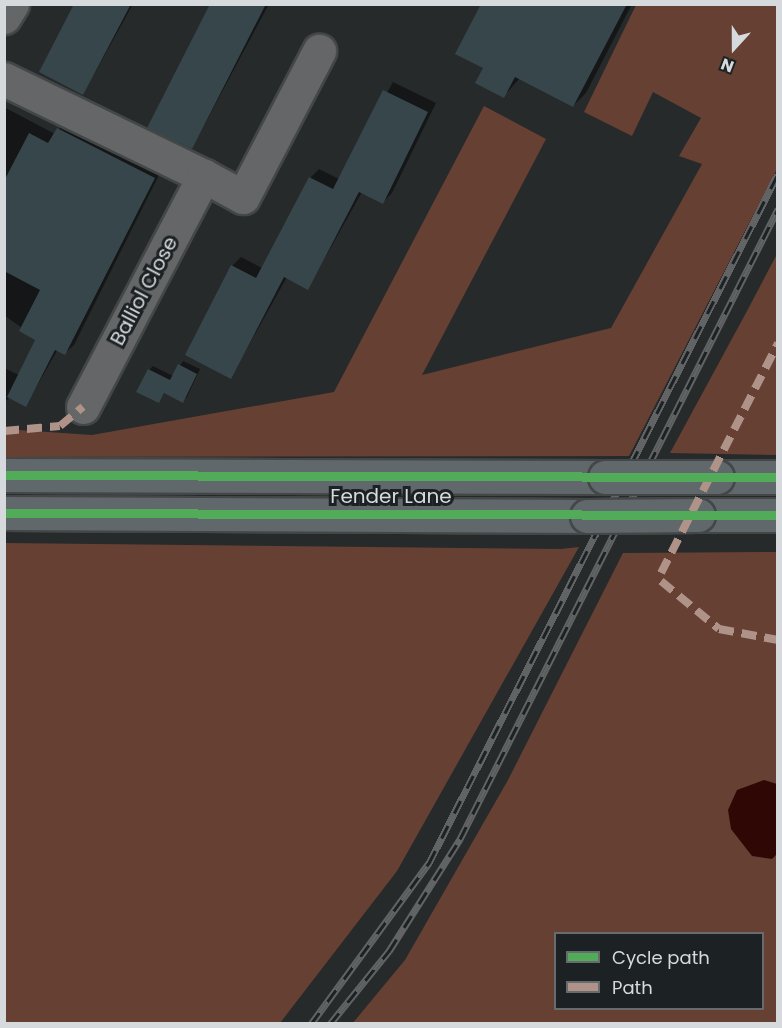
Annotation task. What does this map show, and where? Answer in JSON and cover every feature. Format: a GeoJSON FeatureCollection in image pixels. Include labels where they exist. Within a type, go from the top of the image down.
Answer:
{"type":"FeatureCollection","features":[{"type":"Feature","properties":{"kind":"main road","name":"Fender Lane"},"geometry":{"type":"LineString","coordinates":[[4,475],[777,477]]}},
{"type":"Feature","properties":{"kind":"main road","name":"Fender Lane"},"geometry":{"type":"LineString","coordinates":[[4,513],[777,515]]}},
{"type":"Feature","properties":{"kind":"street"},"geometry":{"type":"LineString","coordinates":[[4,17],[12,4]]}},
{"type":"Feature","properties":{"kind":"street"},"geometry":{"type":"LineString","coordinates":[[4,79],[243,197],[319,51]]}},
{"type":"Feature","properties":{"kind":"street","name":"Balliol Close"},"geometry":{"type":"LineString","coordinates":[[83,407],[204,176]]}},
{"type":"Feature","properties":{"kind":"shaded area"},"geometry":{"type":"Polygon","coordinates":[[[636,5],[777,5],[777,169],[629,456],[5,457],[4,429],[92,435],[334,392],[484,106],[546,139],[422,375],[611,328],[702,164],[679,156],[701,118],[653,92],[632,136],[584,112],[636,5]]]}},
{"type":"Feature","properties":{"kind":"shaded area"},"geometry":{"type":"Polygon","coordinates":[[[777,254],[777,455],[670,453],[747,311],[777,254]]]}},
{"type":"Feature","properties":{"kind":"shaded area"},"geometry":{"type":"Polygon","coordinates":[[[5,543],[561,549],[579,547],[397,871],[280,1023],[5,1024],[5,543]]]}},
{"type":"Feature","properties":{"kind":"shaded area"},"geometry":{"type":"Polygon","coordinates":[[[777,552],[777,1023],[352,1024],[405,960],[508,780],[623,553],[777,552]]]}},
{"type":"Feature","properties":{"kind":"shaded area"},"geometry":{"type":"Polygon","coordinates":[[[764,780],[777,784],[777,854],[772,859],[752,856],[731,829],[728,810],[737,790],[764,780]]]}},
{"type":"Feature","properties":{"kind":"building"},"geometry":{"type":"Polygon","coordinates":[[[74,4],[131,4],[83,95],[39,72],[74,4]]]}},
{"type":"Feature","properties":{"kind":"building"},"geometry":{"type":"Polygon","coordinates":[[[210,4],[266,4],[192,149],[147,128],[210,4]]]}},
{"type":"Feature","properties":{"kind":"building"},"geometry":{"type":"Polygon","coordinates":[[[481,4],[627,4],[573,107],[515,77],[504,98],[475,83],[483,68],[455,54],[481,4]]]}},
{"type":"Feature","properties":{"kind":"building"},"geometry":{"type":"Polygon","coordinates":[[[383,90],[428,112],[383,204],[359,192],[308,290],[284,277],[231,379],[185,355],[231,265],[256,278],[309,177],[333,189],[383,90]]]}},
{"type":"Feature","properties":{"kind":"building"},"geometry":{"type":"Polygon","coordinates":[[[57,128],[155,178],[65,355],[55,350],[26,407],[7,397],[35,340],[19,331],[40,290],[4,271],[4,181],[29,133],[48,143],[57,128]]]}},
{"type":"Feature","properties":{"kind":"building"},"geometry":{"type":"Polygon","coordinates":[[[178,364],[197,374],[183,403],[164,393],[159,403],[136,392],[148,369],[170,380],[178,364]]]}},
{"type":"Feature","properties":{"kind":"railway"},"geometry":{"type":"LineString","coordinates":[[311,1024],[429,863],[778,174]]}},
{"type":"Feature","properties":{"kind":"railway"},"geometry":{"type":"LineString","coordinates":[[330,1024],[389,951],[460,839],[778,209]]}},
{"type":"Feature","properties":{"kind":"marked path"},"geometry":{"type":"LineString","coordinates":[[661,573],[778,343]]}},
{"type":"Feature","properties":{"kind":"marked path"},"geometry":{"type":"LineString","coordinates":[[4,431],[60,426],[83,407]]}},
{"type":"Feature","properties":{"kind":"marked path"},"geometry":{"type":"LineString","coordinates":[[661,581],[719,629],[778,640]]}},
{"type":"Feature","properties":{"kind":"cycle path"},"geometry":{"type":"LineString","coordinates":[[4,475],[778,477]]}},
{"type":"Feature","properties":{"kind":"cycle path"},"geometry":{"type":"LineString","coordinates":[[4,513],[778,515]]}}]}
